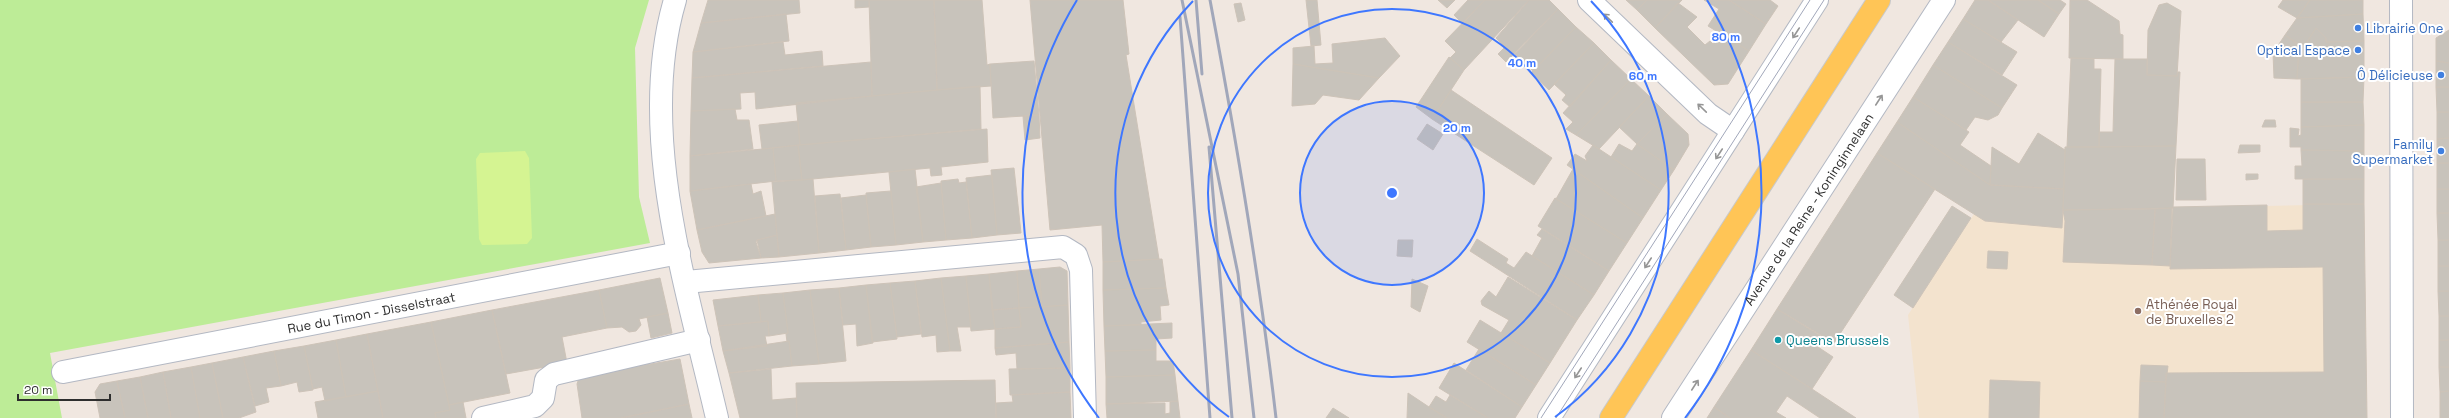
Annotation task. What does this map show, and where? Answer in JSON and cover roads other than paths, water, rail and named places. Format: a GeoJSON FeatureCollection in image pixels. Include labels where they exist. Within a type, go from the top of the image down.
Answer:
{"type":"FeatureCollection","features":[{"type":"Feature","properties":{"kind":"main road"},"geometry":{"type":"LineString","coordinates":[[1611,418],[1879,0]]}},
{"type":"Feature","properties":{"kind":"street"},"geometry":{"type":"LineString","coordinates":[[675,0],[668,24],[663,63],[663,152],[666,191],[717,418]]}},
{"type":"Feature","properties":{"kind":"street"},"geometry":{"type":"LineString","coordinates":[[1590,0],[1708,114],[1733,131]]}},
{"type":"Feature","properties":{"kind":"street"},"geometry":{"type":"LineString","coordinates":[[1549,418],[1817,0]]}},
{"type":"Feature","properties":{"kind":"street","name":"Avenue de la Reine - Koninginnelaan"},"geometry":{"type":"LineString","coordinates":[[1673,418],[1944,0]]}},
{"type":"Feature","properties":{"kind":"street"},"geometry":{"type":"LineString","coordinates":[[2401,0],[2402,418]]}},
{"type":"Feature","properties":{"kind":"street"},"geometry":{"type":"LineString","coordinates":[[686,282],[1063,247],[1076,255],[1082,270],[1085,418]]}},
{"type":"Feature","properties":{"kind":"street","name":"Rue du Timon - Disselstraat"},"geometry":{"type":"LineString","coordinates":[[63,372],[679,252]]}},
{"type":"Feature","properties":{"kind":"street"},"geometry":{"type":"LineString","coordinates":[[484,418],[535,406],[543,398],[546,380],[554,374],[699,340]]}},
{"type":"Feature","properties":{"kind":"tram line"},"geometry":{"type":"LineString","coordinates":[[1541,418],[1810,0]]}},
{"type":"Feature","properties":{"kind":"tram line"},"geometry":{"type":"LineString","coordinates":[[1556,418],[1824,0]]}},
{"type":"Feature","properties":{"kind":"railway"},"geometry":{"type":"LineString","coordinates":[[1182,0],[1238,274],[1254,418]]}},
{"type":"Feature","properties":{"kind":"railway"},"geometry":{"type":"LineString","coordinates":[[1196,0],[1202,74]]}},
{"type":"Feature","properties":{"kind":"railway"},"geometry":{"type":"LineString","coordinates":[[1210,0],[1247,209],[1263,313],[1276,418]]}},
{"type":"Feature","properties":{"kind":"railway"},"geometry":{"type":"LineString","coordinates":[[1180,17],[1210,418]]}},
{"type":"Feature","properties":{"kind":"railway"},"geometry":{"type":"LineString","coordinates":[[1209,147],[1232,418]]}},
{"type":"Feature","properties":{"kind":"place","name":"Librairie One"},"geometry":{"type":"Point","coordinates":[2358,28]}},
{"type":"Feature","properties":{"kind":"place","name":"Optical Espace"},"geometry":{"type":"Point","coordinates":[2358,50]}},
{"type":"Feature","properties":{"kind":"place","name":"Ô Délicieuse"},"geometry":{"type":"Point","coordinates":[2441,75]}},
{"type":"Feature","properties":{"kind":"place","name":"Family Supermarket"},"geometry":{"type":"Point","coordinates":[2441,151]}},
{"type":"Feature","properties":{"kind":"place","name":"Athénée Royal de Bruxelles 2"},"geometry":{"type":"Point","coordinates":[2138,311]}},
{"type":"Feature","properties":{"kind":"place","name":"Queens Brussels"},"geometry":{"type":"Point","coordinates":[1778,340]}}]}
